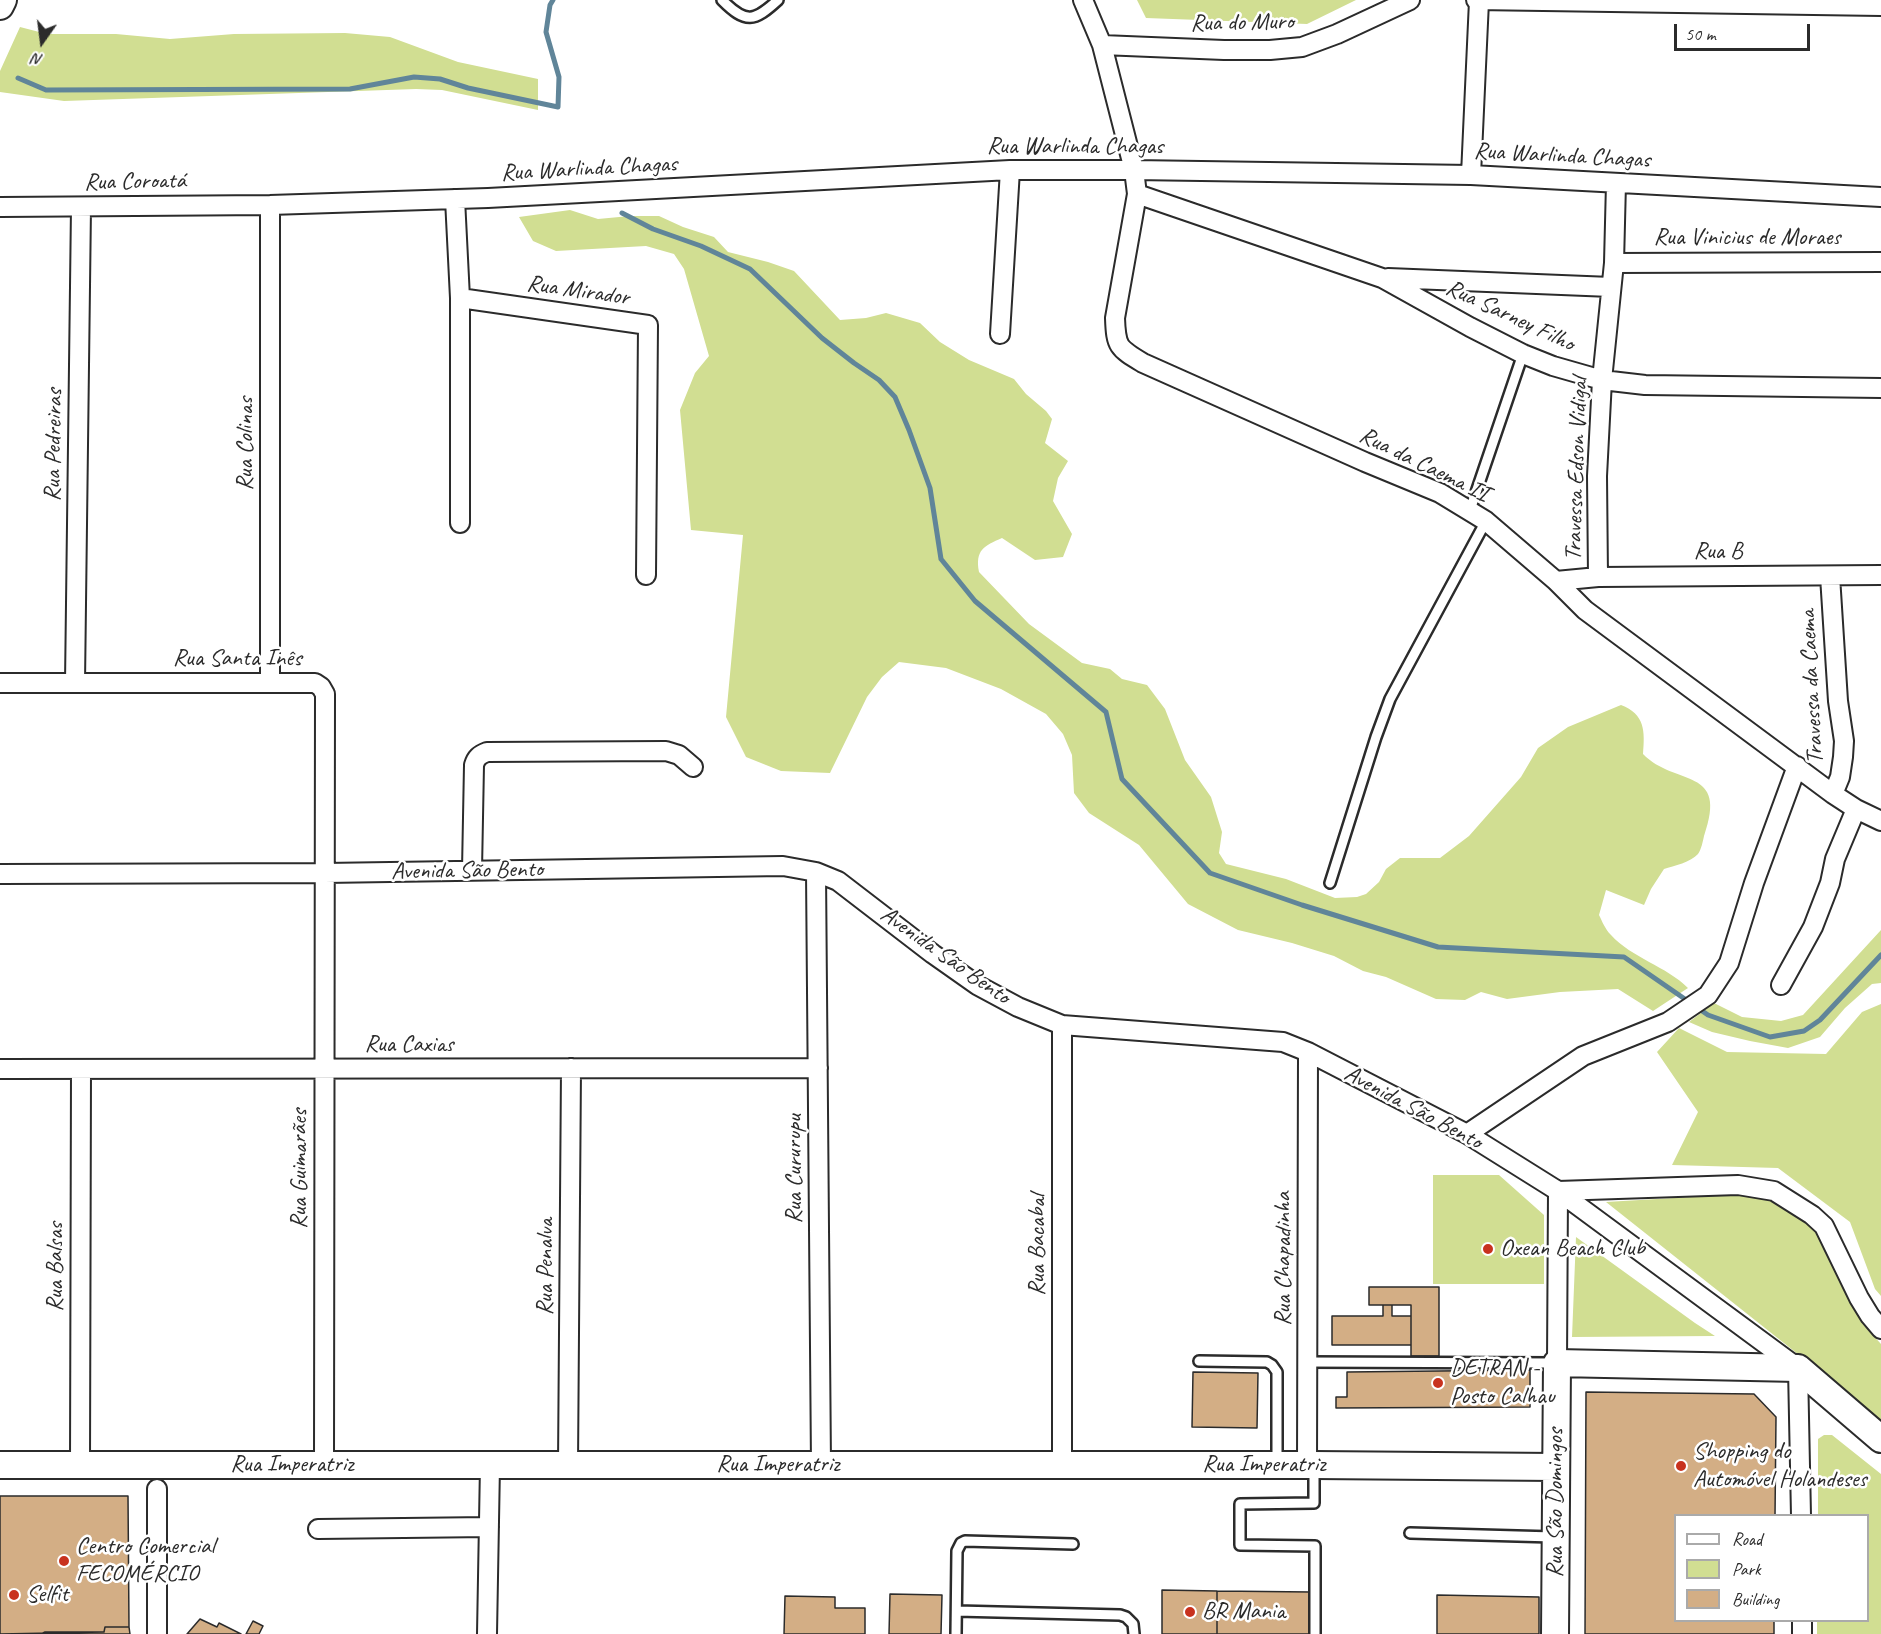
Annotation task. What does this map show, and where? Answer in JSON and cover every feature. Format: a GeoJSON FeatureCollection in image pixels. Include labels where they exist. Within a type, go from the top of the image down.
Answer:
{"type":"FeatureCollection","features":[{"type":"Feature","properties":{"kind":"street"},"geometry":{"type":"LineString","coordinates":[[0,6],[3,0]]}},
{"type":"Feature","properties":{"kind":"street","name":"Rua da Caema II"},"geometry":{"type":"LineString","coordinates":[[1083,0],[1102,45],[1134,170],[1137,194],[1115,318],[1116,339],[1125,352],[1143,363],[1440,493],[1470,510],[1486,520],[1594,617],[1833,794],[1881,821]]}},
{"type":"Feature","properties":{"kind":"street","name":"Rua do Muro"},"geometry":{"type":"LineString","coordinates":[[1102,45],[1224,50],[1302,47],[1337,34],[1410,0]]}},
{"type":"Feature","properties":{"kind":"street"},"geometry":{"type":"LineString","coordinates":[[1471,175],[1478,0],[1881,6]]}},
{"type":"Feature","properties":{"kind":"street"},"geometry":{"type":"LineString","coordinates":[[1000,334],[1010,170]]}},
{"type":"Feature","properties":{"kind":"street","name":"Rua Warlinda Chagas"},"geometry":{"type":"LineString","coordinates":[[270,205],[455,199],[1010,170],[1471,175],[1881,196]]}},
{"type":"Feature","properties":{"kind":"street","name":"Travessa Edson Vidigal"},"geometry":{"type":"LineString","coordinates":[[1598,577],[1597,476],[1602,380],[1614,263],[1616,183]]}},
{"type":"Feature","properties":{"kind":"street","name":"Rua Sarney Filho"},"geometry":{"type":"LineString","coordinates":[[1137,194],[1382,278],[1523,354],[1602,380],[1645,385],[1881,388]]}},
{"type":"Feature","properties":{"kind":"street"},"geometry":{"type":"LineString","coordinates":[[455,199],[460,298],[460,523]]}},
{"type":"Feature","properties":{"kind":"street","name":"Rua Coroatá"},"geometry":{"type":"LineString","coordinates":[[0,207],[270,205]]}},
{"type":"Feature","properties":{"kind":"street","name":"Rua Colinas"},"geometry":{"type":"LineString","coordinates":[[270,205],[270,683]]}},
{"type":"Feature","properties":{"kind":"street","name":"Rua Pedreiras"},"geometry":{"type":"LineString","coordinates":[[75,683],[81,207]]}},
{"type":"Feature","properties":{"kind":"street","name":"Rua Vinicius de Moraes"},"geometry":{"type":"LineString","coordinates":[[1614,263],[1881,262]]}},
{"type":"Feature","properties":{"kind":"street"},"geometry":{"type":"LineString","coordinates":[[1382,278],[1611,287]]}},
{"type":"Feature","properties":{"kind":"street","name":"Rua Mirador"},"geometry":{"type":"LineString","coordinates":[[460,298],[648,326],[646,575]]}},
{"type":"Feature","properties":{"kind":"street","name":"Rua B"},"geometry":{"type":"LineString","coordinates":[[1556,581],[1598,577],[1881,575]]}},
{"type":"Feature","properties":{"kind":"street","name":"Travessa da Caema"},"geometry":{"type":"LineString","coordinates":[[1830,576],[1838,701],[1844,741],[1839,777],[1833,794]]}},
{"type":"Feature","properties":{"kind":"street","name":"Rua Santa Inês"},"geometry":{"type":"LineString","coordinates":[[0,683],[315,683],[325,694],[325,873]]}},
{"type":"Feature","properties":{"kind":"street"},"geometry":{"type":"LineString","coordinates":[[472,870],[474,765],[481,754],[487,752],[666,752],[679,755],[693,767]]}},
{"type":"Feature","properties":{"kind":"street"},"geometry":{"type":"LineString","coordinates":[[1467,1134],[1583,1056],[1668,1022],[1708,995],[1729,963],[1754,883],[1797,766]]}},
{"type":"Feature","properties":{"kind":"street"},"geometry":{"type":"LineString","coordinates":[[1781,985],[1813,927],[1830,883],[1835,859],[1856,809]]}},
{"type":"Feature","properties":{"kind":"street","name":"Avenida São Bento"},"geometry":{"type":"LineString","coordinates":[[0,874],[325,873],[783,866],[816,872],[838,880],[977,985],[1018,1007],[1062,1025],[1283,1042],[1308,1052],[1467,1134],[1558,1191],[1798,1368],[1881,1440]]}},
{"type":"Feature","properties":{"kind":"street","name":"Rua Cururupu"},"geometry":{"type":"LineString","coordinates":[[816,872],[821,1465]]}},
{"type":"Feature","properties":{"kind":"street","name":"Rua Guimarães"},"geometry":{"type":"LineString","coordinates":[[324,1465],[325,873]]}},
{"type":"Feature","properties":{"kind":"street","name":"Rua Bacabal"},"geometry":{"type":"LineString","coordinates":[[1062,1025],[1062,1465]]}},
{"type":"Feature","properties":{"kind":"street","name":"Rua Chapadinha"},"geometry":{"type":"LineString","coordinates":[[1308,1052],[1307,1362],[1311,1465]]}},
{"type":"Feature","properties":{"kind":"street","name":"Rua Penalva"},"geometry":{"type":"LineString","coordinates":[[568,1465],[571,1068]]}},
{"type":"Feature","properties":{"kind":"street","name":"Rua Caxias"},"geometry":{"type":"LineString","coordinates":[[0,1069],[818,1068]]}},
{"type":"Feature","properties":{"kind":"street","name":"Rua Balsas"},"geometry":{"type":"LineString","coordinates":[[80,1465],[81,1069]]}},
{"type":"Feature","properties":{"kind":"street"},"geometry":{"type":"LineString","coordinates":[[1558,1191],[1738,1185],[1774,1191],[1812,1215],[1824,1226],[1859,1298],[1881,1329]]}},
{"type":"Feature","properties":{"kind":"street","name":"Rua São Domingos"},"geometry":{"type":"LineString","coordinates":[[1555,1634],[1558,1191]]}},
{"type":"Feature","properties":{"kind":"street"},"geometry":{"type":"LineString","coordinates":[[1557,1363],[1798,1368],[1800,1514]]}},
{"type":"Feature","properties":{"kind":"street","name":"Rua Imperatriz"},"geometry":{"type":"LineString","coordinates":[[0,1465],[1556,1467]]}},
{"type":"Feature","properties":{"kind":"street"},"geometry":{"type":"LineString","coordinates":[[487,1634],[490,1465]]}},
{"type":"Feature","properties":{"kind":"street"},"geometry":{"type":"LineString","coordinates":[[157,1489],[157,1634]]}},
{"type":"Feature","properties":{"kind":"street"},"geometry":{"type":"LineString","coordinates":[[318,1529],[489,1527]]}},
{"type":"Feature","properties":{"kind":"lane"},"geometry":{"type":"LineString","coordinates":[[722,0],[738,15],[751,18],[763,14],[778,0]]}},
{"type":"Feature","properties":{"kind":"lane"},"geometry":{"type":"LineString","coordinates":[[1470,510],[1523,354]]}},
{"type":"Feature","properties":{"kind":"lane"},"geometry":{"type":"LineString","coordinates":[[1330,883],[1390,699],[1486,520]]}},
{"type":"Feature","properties":{"kind":"lane"},"geometry":{"type":"LineString","coordinates":[[1199,1360],[1267,1362],[1276,1368],[1277,1465]]}},
{"type":"Feature","properties":{"kind":"lane"},"geometry":{"type":"LineString","coordinates":[[1307,1362],[1557,1363]]}},
{"type":"Feature","properties":{"kind":"lane"},"geometry":{"type":"LineString","coordinates":[[1311,1465],[1314,1503],[1240,1504],[1240,1545],[1315,1546],[1315,1634]]}},
{"type":"Feature","properties":{"kind":"lane"},"geometry":{"type":"LineString","coordinates":[[1410,1533],[1556,1537]]}},
{"type":"Feature","properties":{"kind":"lane"},"geometry":{"type":"LineString","coordinates":[[956,1634],[957,1551],[961,1543],[965,1541],[1073,1544]]}},
{"type":"Feature","properties":{"kind":"lane"},"geometry":{"type":"LineString","coordinates":[[957,1611],[1120,1615],[1133,1624],[1134,1634]]}},
{"type":"Feature","properties":{"kind":"green space"},"geometry":{"type":"Polygon","coordinates":[[[1137,0],[1356,0],[1307,24],[1146,18],[1137,0]]]}},
{"type":"Feature","properties":{"kind":"green space"},"geometry":{"type":"Polygon","coordinates":[[[20,27],[47,34],[116,34],[170,39],[234,34],[345,33],[390,37],[458,62],[538,79],[538,110],[442,90],[416,89],[64,101],[0,92],[0,71],[20,27]]]}},
{"type":"Feature","properties":{"kind":"green space"},"geometry":{"type":"Polygon","coordinates":[[[570,210],[598,219],[659,216],[714,237],[728,252],[794,271],[840,320],[866,318],[886,313],[920,323],[940,342],[969,360],[1014,379],[1052,419],[1045,443],[1068,461],[1058,478],[1053,501],[1072,534],[1063,557],[1035,560],[1002,538],[982,550],[978,559],[979,572],[1029,624],[1082,663],[1110,669],[1122,679],[1147,685],[1165,709],[1185,760],[1211,797],[1222,832],[1219,853],[1226,864],[1286,879],[1335,898],[1357,897],[1366,894],[1379,882],[1386,869],[1400,858],[1440,858],[1469,836],[1521,777],[1538,748],[1568,727],[1621,705],[1635,713],[1642,724],[1643,754],[1656,764],[1695,781],[1704,788],[1710,798],[1710,814],[1698,854],[1687,861],[1664,869],[1644,905],[1606,890],[1599,915],[1607,930],[1619,943],[1670,974],[1688,988],[1653,1011],[1618,989],[1560,992],[1507,999],[1481,992],[1465,1000],[1436,999],[1386,977],[1363,971],[1334,956],[1238,930],[1188,904],[1139,845],[1089,813],[1074,793],[1072,755],[1063,734],[1046,714],[1001,689],[946,668],[899,662],[882,677],[867,697],[830,773],[781,771],[746,757],[726,717],[743,535],[691,530],[680,410],[695,373],[709,356],[684,269],[674,254],[646,246],[556,251],[533,241],[519,217],[570,210]]]}},
{"type":"Feature","properties":{"kind":"green space"},"geometry":{"type":"Polygon","coordinates":[[[1881,930],[1881,983],[1872,984],[1845,1008],[1820,1037],[1788,1048],[1712,1032],[1689,1022],[1714,1003],[1742,1017],[1781,1021],[1803,1015],[1881,930]]]}},
{"type":"Feature","properties":{"kind":"green space"},"geometry":{"type":"Polygon","coordinates":[[[1881,1004],[1881,1296],[1875,1289],[1850,1222],[1778,1168],[1672,1165],[1698,1112],[1657,1052],[1679,1028],[1727,1052],[1826,1054],[1862,1012],[1881,1004]]]}},
{"type":"Feature","properties":{"kind":"green space","name":"Oxean Beach Club"},"geometry":{"type":"Polygon","coordinates":[[[1433,1175],[1499,1175],[1544,1215],[1544,1284],[1433,1284],[1433,1175]]]}},
{"type":"Feature","properties":{"kind":"green space"},"geometry":{"type":"Polygon","coordinates":[[[1759,1193],[1775,1201],[1815,1229],[1826,1246],[1861,1322],[1881,1344],[1881,1420],[1606,1202],[1759,1193]]]}},
{"type":"Feature","properties":{"kind":"green space"},"geometry":{"type":"Polygon","coordinates":[[[1576,1237],[1695,1323],[1715,1336],[1572,1337],[1576,1237]]]}},
{"type":"Feature","properties":{"kind":"green space"},"geometry":{"type":"Polygon","coordinates":[[[1824,1435],[1832,1435],[1881,1474],[1881,1634],[1817,1634],[1817,1622],[1869,1622],[1869,1514],[1818,1514],[1818,1439],[1824,1435]]]}},
{"type":"Feature","properties":{"kind":"building","name":"DETRAN - Posto Calhau"},"geometry":{"type":"Polygon","coordinates":[[[1369,1287],[1439,1287],[1439,1356],[1411,1356],[1411,1305],[1369,1305],[1369,1287]]]}},
{"type":"Feature","properties":{"kind":"building"},"geometry":{"type":"Polygon","coordinates":[[[1383,1305],[1392,1305],[1392,1316],[1411,1316],[1411,1345],[1332,1345],[1332,1316],[1383,1316],[1383,1305]]]}},
{"type":"Feature","properties":{"kind":"building","name":"DETRAN - Posto Calhau"},"geometry":{"type":"Polygon","coordinates":[[[1530,1370],[1530,1407],[1336,1408],[1336,1397],[1347,1397],[1347,1372],[1530,1370]]]}},
{"type":"Feature","properties":{"kind":"building"},"geometry":{"type":"Polygon","coordinates":[[[1193,1372],[1258,1373],[1257,1428],[1192,1427],[1193,1372]]]}},
{"type":"Feature","properties":{"kind":"building","name":"Shopping do Automóvel Holandeses"},"geometry":{"type":"Polygon","coordinates":[[[1586,1392],[1754,1394],[1776,1417],[1775,1514],[1674,1514],[1674,1622],[1774,1622],[1774,1634],[1585,1634],[1586,1392]]]}},
{"type":"Feature","properties":{"kind":"building","name":"Centro Comercial FECOMÉRCIO"},"geometry":{"type":"Polygon","coordinates":[[[0,1496],[128,1496],[129,1627],[105,1627],[104,1632],[0,1634],[0,1496]]]}},
{"type":"Feature","properties":{"kind":"building","name":"BR Mania"},"geometry":{"type":"Polygon","coordinates":[[[1162,1590],[1217,1591],[1217,1634],[1162,1634],[1162,1590]]]}},
{"type":"Feature","properties":{"kind":"building"},"geometry":{"type":"Polygon","coordinates":[[[1217,1591],[1311,1592],[1310,1634],[1217,1634],[1217,1591]]]}},
{"type":"Feature","properties":{"kind":"building"},"geometry":{"type":"Polygon","coordinates":[[[890,1594],[942,1595],[941,1634],[889,1634],[890,1594]]]}},
{"type":"Feature","properties":{"kind":"building"},"geometry":{"type":"Polygon","coordinates":[[[1437,1595],[1539,1597],[1539,1634],[1437,1634],[1437,1595]]]}},
{"type":"Feature","properties":{"kind":"building"},"geometry":{"type":"Polygon","coordinates":[[[785,1596],[835,1597],[835,1608],[865,1608],[865,1634],[784,1634],[785,1596]]]}},
{"type":"Feature","properties":{"kind":"building"},"geometry":{"type":"Polygon","coordinates":[[[200,1619],[217,1627],[219,1623],[241,1634],[187,1634],[200,1619]]]}},
{"type":"Feature","properties":{"kind":"building"},"geometry":{"type":"Polygon","coordinates":[[[253,1621],[263,1626],[259,1634],[246,1634],[253,1621]]]}},
{"type":"Feature","properties":{"kind":"building"},"geometry":{"type":"Polygon","coordinates":[[[105,1627],[129,1627],[130,1634],[41,1634],[45,1632],[104,1632],[105,1627]]]}},
{"type":"Feature","properties":{"kind":"waterway"},"geometry":{"type":"LineString","coordinates":[[18,78],[46,90],[350,89],[414,77],[440,79],[468,88],[558,107],[559,77],[546,32],[550,5],[553,0]]}},
{"type":"Feature","properties":{"kind":"waterway"},"geometry":{"type":"LineString","coordinates":[[622,213],[653,229],[701,246],[750,269],[822,338],[879,380],[895,397],[930,488],[941,559],[975,601],[1106,712],[1122,779],[1210,873],[1302,905],[1438,947],[1624,957],[1708,1015],[1770,1037],[1804,1031],[1820,1020],[1881,955]]}},
{"type":"Feature","properties":{"kind":"place","name":"Oxean Beach Club"},"geometry":{"type":"Point","coordinates":[1488,1249]}},
{"type":"Feature","properties":{"kind":"place","name":"DETRAN - Posto Calhau"},"geometry":{"type":"Point","coordinates":[1438,1383]}},
{"type":"Feature","properties":{"kind":"place","name":"Shopping do Automóvel Holandeses"},"geometry":{"type":"Point","coordinates":[1681,1466]}},
{"type":"Feature","properties":{"kind":"place","name":"Centro Comercial FECOMÉRCIO"},"geometry":{"type":"Point","coordinates":[64,1561]}},
{"type":"Feature","properties":{"kind":"place","name":"Selfit"},"geometry":{"type":"Point","coordinates":[14,1595]}},
{"type":"Feature","properties":{"kind":"place","name":"BR Mania"},"geometry":{"type":"Point","coordinates":[1190,1612]}}]}
